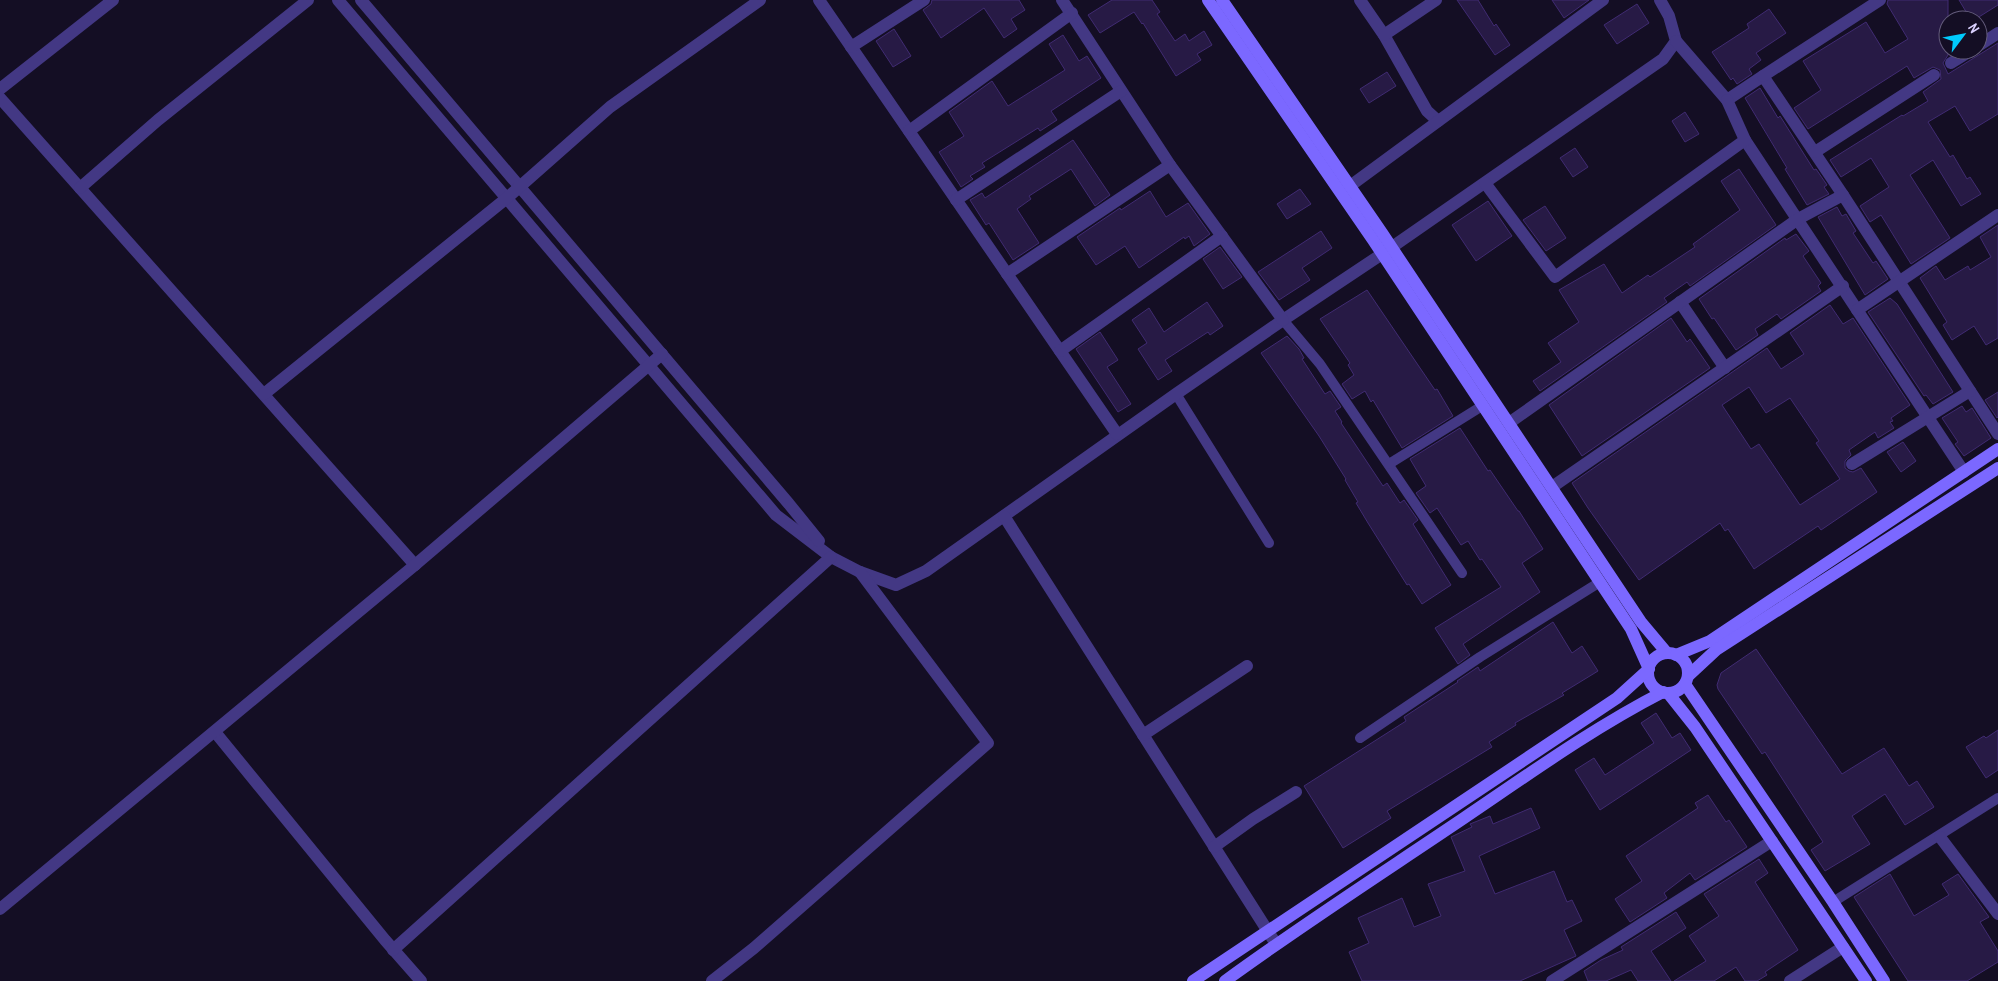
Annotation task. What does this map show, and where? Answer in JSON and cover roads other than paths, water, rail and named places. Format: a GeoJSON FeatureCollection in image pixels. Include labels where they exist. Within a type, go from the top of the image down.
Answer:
{"type":"FeatureCollection","features":[{"type":"Feature","properties":{"kind":"street"},"geometry":{"type":"LineString","coordinates":[[0,89],[113,0]]}},
{"type":"Feature","properties":{"kind":"street"},"geometry":{"type":"LineString","coordinates":[[80,188],[158,120],[308,0]]}},
{"type":"Feature","properties":{"kind":"street"},"geometry":{"type":"LineString","coordinates":[[338,0],[776,515],[831,557],[860,572],[896,585],[926,572],[1117,434],[1387,251],[1663,59],[1676,41]]}},
{"type":"Feature","properties":{"kind":"street"},"geometry":{"type":"LineString","coordinates":[[361,0],[789,504],[831,557]]}},
{"type":"Feature","properties":{"kind":"street"},"geometry":{"type":"LineString","coordinates":[[264,394],[508,198],[610,107],[760,0]]}},
{"type":"Feature","properties":{"kind":"street"},"geometry":{"type":"LineString","coordinates":[[819,0],[1117,434]]}},
{"type":"Feature","properties":{"kind":"street"},"geometry":{"type":"LineString","coordinates":[[851,47],[924,0]]}},
{"type":"Feature","properties":{"kind":"street"},"geometry":{"type":"LineString","coordinates":[[1062,0],[1170,165],[1283,320]]}},
{"type":"Feature","properties":{"kind":"street"},"geometry":{"type":"LineString","coordinates":[[1208,0],[1508,423],[1642,622],[1672,654],[1686,664],[1686,680],[1884,981]]}},
{"type":"Feature","properties":{"kind":"street"},"geometry":{"type":"LineString","coordinates":[[1222,0],[1350,186],[1387,251],[1482,406],[1631,629],[1649,669],[1651,683],[1665,693],[1695,727],[1866,981]]}},
{"type":"Feature","properties":{"kind":"street"},"geometry":{"type":"LineString","coordinates":[[1360,0],[1384,35],[1426,111],[1438,121]]}},
{"type":"Feature","properties":{"kind":"street"},"geometry":{"type":"LineString","coordinates":[[1384,35],[1436,0]]}},
{"type":"Feature","properties":{"kind":"street"},"geometry":{"type":"LineString","coordinates":[[1350,186],[1603,0]]}},
{"type":"Feature","properties":{"kind":"street"},"geometry":{"type":"LineString","coordinates":[[1660,0],[1669,16],[1676,41],[1727,100],[1746,140],[1964,472]]}},
{"type":"Feature","properties":{"kind":"street"},"geometry":{"type":"LineString","coordinates":[[1727,100],[1880,0]]}},
{"type":"Feature","properties":{"kind":"street"},"geometry":{"type":"LineString","coordinates":[[909,131],[1072,13]]}},
{"type":"Feature","properties":{"kind":"street"},"geometry":{"type":"LineString","coordinates":[[1952,63],[1957,60]]}},
{"type":"Feature","properties":{"kind":"street"},"geometry":{"type":"LineString","coordinates":[[1814,152],[1934,75]]}},
{"type":"Feature","properties":{"kind":"street"},"geometry":{"type":"LineString","coordinates":[[1763,76],[1843,195],[1998,434]]}},
{"type":"Feature","properties":{"kind":"street"},"geometry":{"type":"LineString","coordinates":[[956,200],[1122,91]]}},
{"type":"Feature","properties":{"kind":"street"},"geometry":{"type":"LineString","coordinates":[[0,98],[415,565]]}},
{"type":"Feature","properties":{"kind":"street"},"geometry":{"type":"LineString","coordinates":[[1485,183],[1555,277],[1746,140]]}},
{"type":"Feature","properties":{"kind":"street"},"geometry":{"type":"LineString","coordinates":[[1007,274],[1170,165]]}},
{"type":"Feature","properties":{"kind":"street"},"geometry":{"type":"LineString","coordinates":[[1508,423],[1798,219],[1843,195]]}},
{"type":"Feature","properties":{"kind":"street"},"geometry":{"type":"LineString","coordinates":[[1857,310],[1898,280],[1998,215]]}},
{"type":"Feature","properties":{"kind":"street"},"geometry":{"type":"LineString","coordinates":[[1060,351],[1222,236]]}},
{"type":"Feature","properties":{"kind":"street"},"geometry":{"type":"LineString","coordinates":[[1552,487],[1842,286]]}},
{"type":"Feature","properties":{"kind":"street"},"geometry":{"type":"LineString","coordinates":[[1680,302],[1725,368]]}},
{"type":"Feature","properties":{"kind":"street"},"geometry":{"type":"LineString","coordinates":[[0,909],[415,565],[662,354]]}},
{"type":"Feature","properties":{"kind":"street"},"geometry":{"type":"LineString","coordinates":[[1852,464],[1970,390]]}},
{"type":"Feature","properties":{"kind":"street"},"geometry":{"type":"LineString","coordinates":[[1193,981],[1617,698],[1649,669],[1656,658],[1710,641],[1998,449]]}},
{"type":"Feature","properties":{"kind":"street"},"geometry":{"type":"LineString","coordinates":[[1225,981],[1276,944],[1626,711],[1665,693],[1674,692],[1716,650],[1998,468]]}},
{"type":"Feature","properties":{"kind":"street"},"geometry":{"type":"LineString","coordinates":[[1004,516],[1276,944]]}},
{"type":"Feature","properties":{"kind":"street"},"geometry":{"type":"LineString","coordinates":[[393,950],[831,557]]}},
{"type":"Feature","properties":{"kind":"street"},"geometry":{"type":"LineString","coordinates":[[712,981],[754,948],[988,743],[860,572]]}},
{"type":"Feature","properties":{"kind":"street"},"geometry":{"type":"LineString","coordinates":[[1143,735],[1247,666]]}},
{"type":"Feature","properties":{"kind":"street"},"geometry":{"type":"LineString","coordinates":[[215,732],[393,950],[421,981]]}},
{"type":"Feature","properties":{"kind":"street"},"geometry":{"type":"LineString","coordinates":[[1214,847],[1253,819],[1296,792]]}},
{"type":"Feature","properties":{"kind":"street"},"geometry":{"type":"LineString","coordinates":[[1940,837],[1998,914]]}},
{"type":"Feature","properties":{"kind":"street"},"geometry":{"type":"LineString","coordinates":[[1552,981],[1772,841]]}},
{"type":"Feature","properties":{"kind":"street"},"geometry":{"type":"LineString","coordinates":[[1790,981],[1843,947]]}},
{"type":"Feature","properties":{"kind":"lane"},"geometry":{"type":"LineString","coordinates":[[1283,320],[1320,364],[1462,574]]}},
{"type":"Feature","properties":{"kind":"lane"},"geometry":{"type":"LineString","coordinates":[[1176,394],[1269,543]]}},
{"type":"Feature","properties":{"kind":"lane"},"geometry":{"type":"LineString","coordinates":[[1389,464],[1482,406]]}},
{"type":"Feature","properties":{"kind":"lane"},"geometry":{"type":"LineString","coordinates":[[1360,738],[1480,657],[1600,582]]}},
{"type":"Feature","properties":{"kind":"lane"},"geometry":{"type":"LineString","coordinates":[[1833,902],[1940,837],[1998,798]]}}]}
